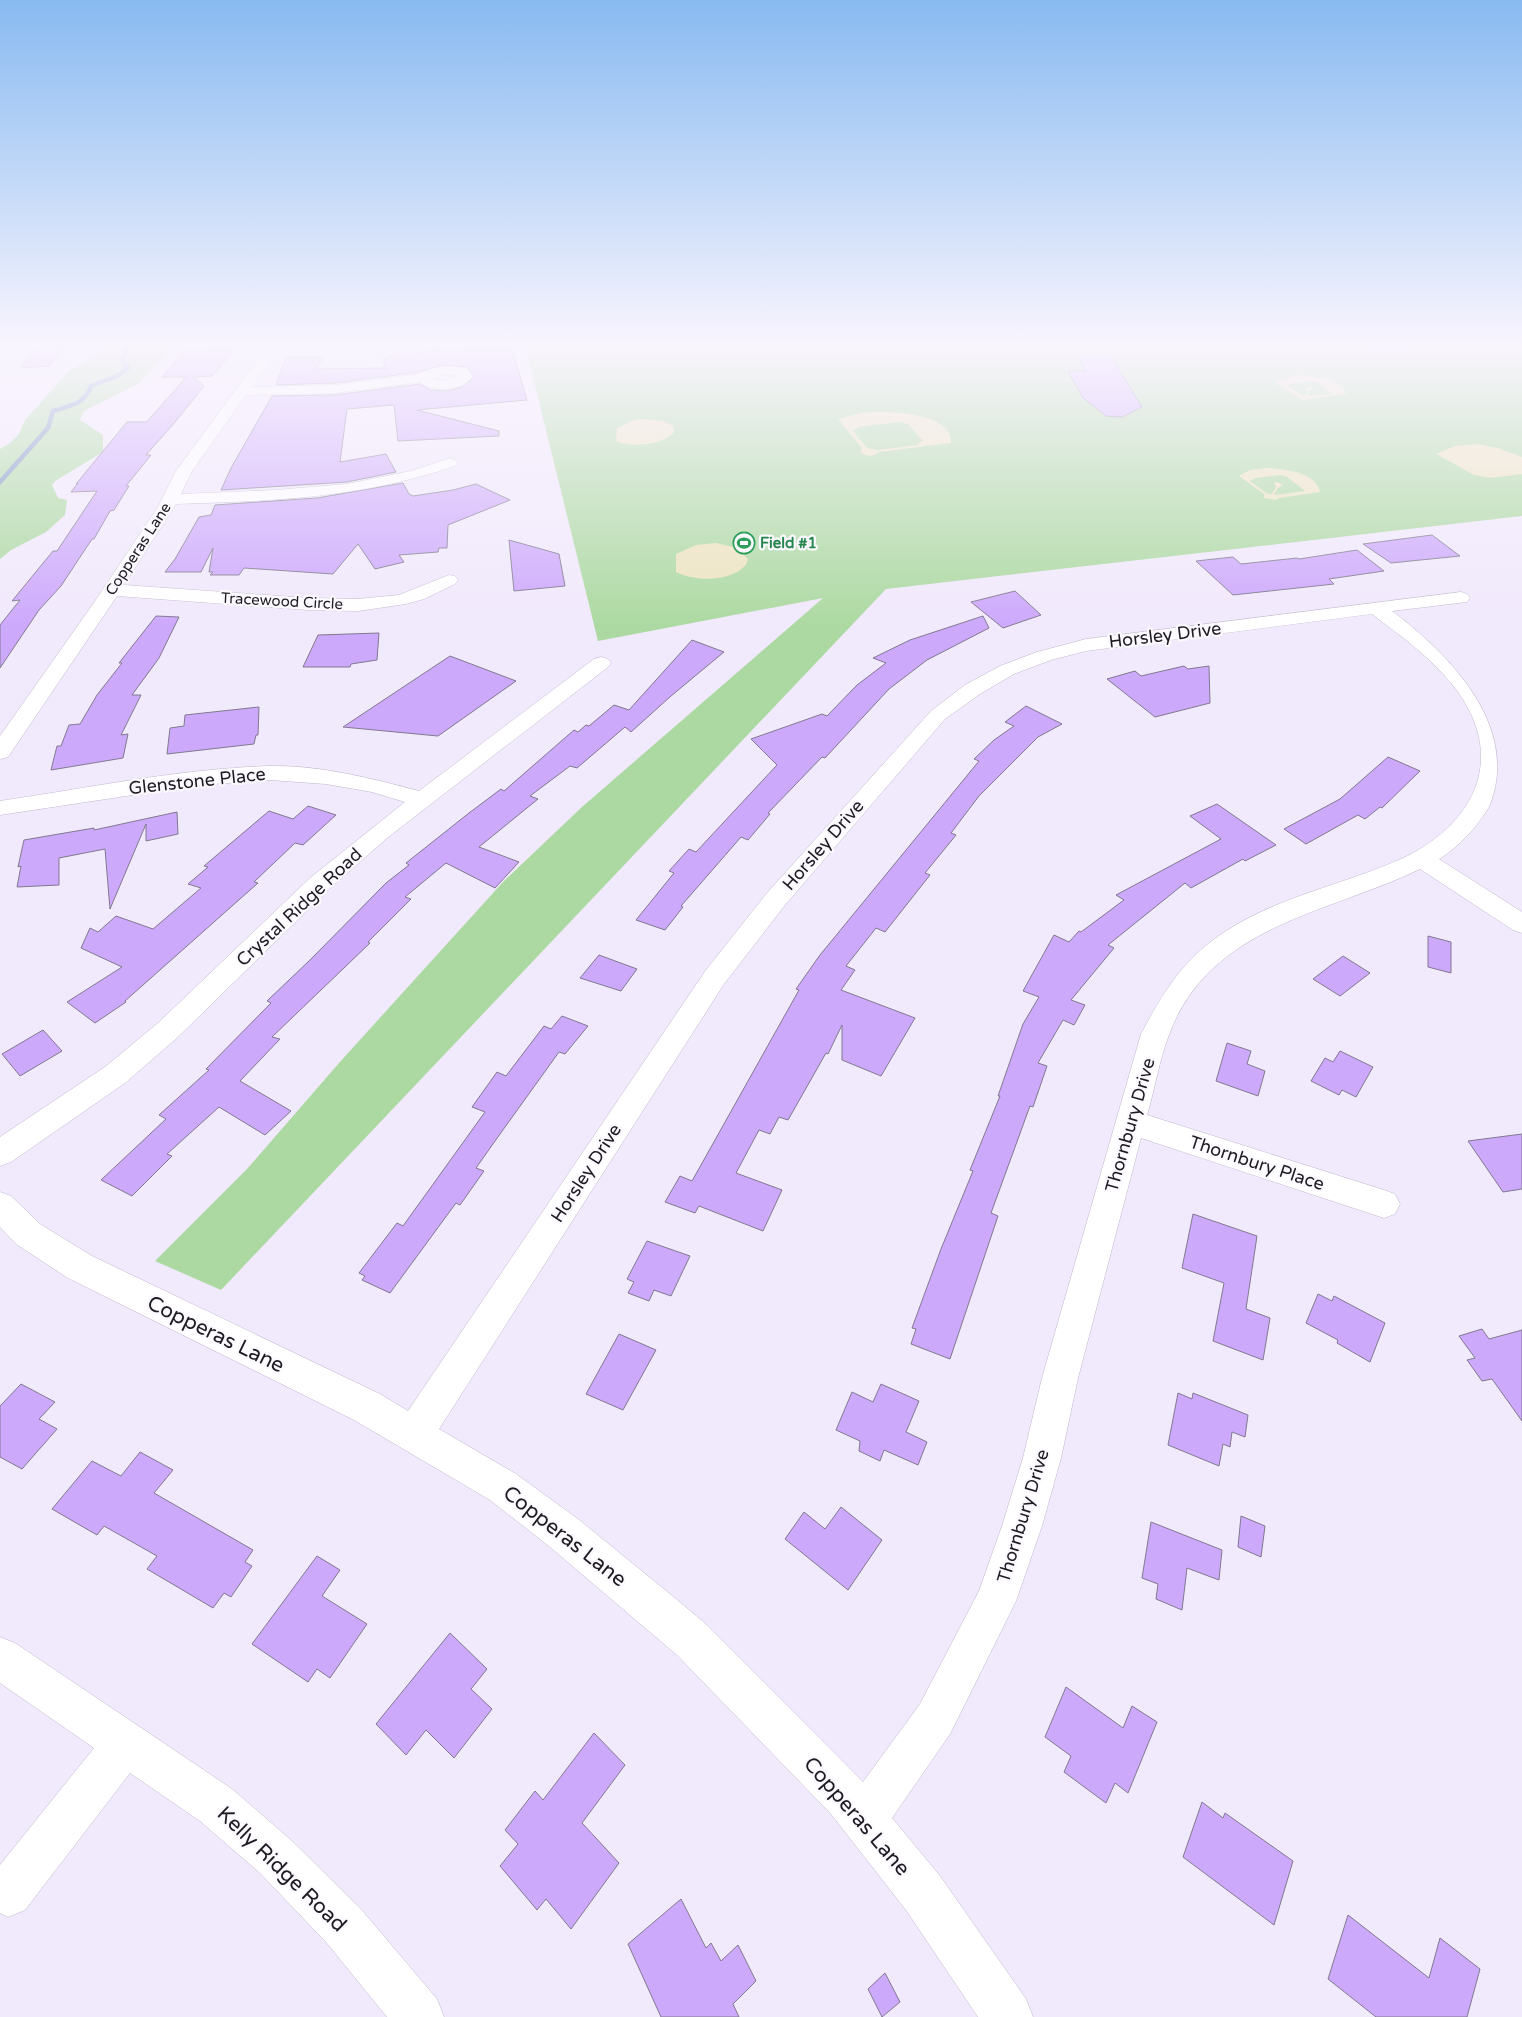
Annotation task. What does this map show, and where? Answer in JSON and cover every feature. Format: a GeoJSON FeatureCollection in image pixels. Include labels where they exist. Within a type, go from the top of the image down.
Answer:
{"type":"FeatureCollection","features":[{"type":"Feature","properties":{"kind":"street","name":"Copperas Lane"},"geometry":{"type":"LineString","coordinates":[[0,752],[111,590],[170,499],[184,471],[207,439]]}},
{"type":"Feature","properties":{"kind":"street"},"geometry":{"type":"LineString","coordinates":[[170,499],[321,492],[416,475],[450,463]]}},
{"type":"Feature","properties":{"kind":"street","name":"Tracewood Circle"},"geometry":{"type":"LineString","coordinates":[[111,590],[298,603],[358,605],[400,600],[418,595],[449,580]]}},
{"type":"Feature","properties":{"kind":"street","name":"Horsley Drive"},"geometry":{"type":"LineString","coordinates":[[414,1435],[715,976],[776,899],[938,715],[966,692],[994,675],[1042,656],[1070,648],[1461,598]]}},
{"type":"Feature","properties":{"kind":"street","name":"Thornbury Drive"},"geometry":{"type":"LineString","coordinates":[[864,1820],[935,1718],[996,1601],[1022,1526],[1039,1466],[1060,1378],[1155,1034],[1177,994],[1203,963],[1236,937],[1272,916],[1365,883],[1421,858],[1441,847],[1463,828],[1480,807],[1491,779],[1492,756],[1488,731],[1476,704],[1452,671],[1376,608]]}},
{"type":"Feature","properties":{"kind":"street","name":"Crystal Ridge Road"},"geometry":{"type":"LineString","coordinates":[[0,1153],[115,1075],[168,1030],[319,884],[379,833],[601,664]]}},
{"type":"Feature","properties":{"kind":"street","name":"Glenstone Place"},"geometry":{"type":"LineString","coordinates":[[0,808],[199,778],[270,773],[326,777],[375,786],[423,800]]}},
{"type":"Feature","properties":{"kind":"street"},"geometry":{"type":"LineString","coordinates":[[1421,858],[1522,924]]}},
{"type":"Feature","properties":{"kind":"street","name":"Thornbury Place"},"geometry":{"type":"LineString","coordinates":[[1130,1122],[1384,1204]]}},
{"type":"Feature","properties":{"kind":"street","name":"Copperas Lane"},"geometry":{"type":"LineString","coordinates":[[0,1206],[28,1234],[80,1267],[367,1408],[503,1487],[564,1533],[692,1640],[847,1798],[923,1893],[1008,2017]]}},
{"type":"Feature","properties":{"kind":"street","name":"Kelly Ridge Road"},"geometry":{"type":"LineString","coordinates":[[0,1658],[216,1805],[276,1858],[343,1925],[419,2017]]}},
{"type":"Feature","properties":{"kind":"street"},"geometry":{"type":"LineString","coordinates":[[8,1893],[124,1743]]}},
{"type":"Feature","properties":{"kind":"green space"},"geometry":{"type":"Polygon","coordinates":[[[14,439],[103,439],[103,452],[55,481],[52,485],[58,498],[67,500],[65,515],[46,532],[11,550],[0,559],[0,449],[14,439]]]}},
{"type":"Feature","properties":{"kind":"green space"},"geometry":{"type":"Polygon","coordinates":[[[548,439],[1522,439],[1522,516],[886,589],[221,1290],[155,1261],[247,1169],[339,1063],[503,882],[582,807],[823,598],[598,641],[548,439]]]}},
{"type":"Feature","properties":{"kind":"sand"},"geometry":{"type":"Polygon","coordinates":[[[616,439],[664,439],[638,445],[616,441],[616,439]]]}},
{"type":"Feature","properties":{"kind":"sand"},"geometry":{"type":"Polygon","coordinates":[[[855,439],[860,439],[867,448],[877,450],[918,445],[919,442],[923,441],[921,439],[950,439],[951,443],[879,452],[869,456],[860,451],[862,448],[855,439]]]}},
{"type":"Feature","properties":{"kind":"sand"},"geometry":{"type":"Polygon","coordinates":[[[1477,444],[1498,448],[1522,457],[1522,474],[1490,478],[1474,475],[1436,454],[1455,446],[1477,444]]]}},
{"type":"Feature","properties":{"kind":"sand"},"geometry":{"type":"Polygon","coordinates":[[[1268,468],[1299,473],[1313,480],[1318,485],[1320,492],[1276,500],[1264,498],[1264,494],[1239,476],[1250,470],[1268,468]],[[1286,476],[1255,478],[1250,481],[1268,494],[1272,494],[1276,487],[1274,483],[1277,482],[1283,485],[1278,488],[1274,494],[1276,495],[1305,491],[1286,476]]]}},
{"type":"Feature","properties":{"kind":"sand"},"geometry":{"type":"Polygon","coordinates":[[[716,543],[737,548],[748,559],[746,565],[731,575],[712,579],[693,578],[676,572],[676,554],[696,545],[716,543]]]}},
{"type":"Feature","properties":{"kind":"building"},"geometry":{"type":"Polygon","coordinates":[[[113,439],[160,439],[146,455],[151,455],[126,486],[129,486],[114,510],[110,511],[94,539],[92,539],[61,586],[39,610],[0,668],[0,625],[20,600],[12,601],[53,551],[57,551],[97,491],[71,492],[78,483],[76,484],[113,439]]]}},
{"type":"Feature","properties":{"kind":"building"},"geometry":{"type":"Polygon","coordinates":[[[247,439],[343,439],[340,462],[386,454],[396,472],[347,482],[221,490],[247,439]]]}},
{"type":"Feature","properties":{"kind":"building"},"geometry":{"type":"Polygon","coordinates":[[[398,439],[436,439],[398,441],[398,439]]]}},
{"type":"Feature","properties":{"kind":"building"},"geometry":{"type":"Polygon","coordinates":[[[403,483],[409,494],[413,496],[453,490],[476,484],[510,500],[448,525],[447,548],[439,548],[438,552],[399,555],[404,562],[375,569],[358,544],[333,574],[244,568],[239,575],[210,575],[213,572],[209,572],[213,548],[201,572],[165,572],[175,559],[199,517],[211,515],[215,505],[317,498],[403,483]]]}},
{"type":"Feature","properties":{"kind":"building"},"geometry":{"type":"Polygon","coordinates":[[[1432,535],[1460,556],[1391,563],[1363,544],[1432,535]]]}},
{"type":"Feature","properties":{"kind":"building"},"geometry":{"type":"Polygon","coordinates":[[[509,540],[559,554],[565,586],[514,591],[509,540]]]}},
{"type":"Feature","properties":{"kind":"building"},"geometry":{"type":"Polygon","coordinates":[[[1357,550],[1384,571],[1329,579],[1334,584],[1233,595],[1196,561],[1233,557],[1241,564],[1299,559],[1357,550]]]}},
{"type":"Feature","properties":{"kind":"building"},"geometry":{"type":"Polygon","coordinates":[[[1015,591],[1041,615],[1003,628],[971,602],[1015,591]]]}},
{"type":"Feature","properties":{"kind":"building"},"geometry":{"type":"Polygon","coordinates":[[[156,616],[179,617],[159,658],[132,695],[141,695],[121,735],[128,734],[123,758],[51,770],[57,746],[61,746],[69,725],[80,724],[97,695],[122,663],[119,663],[156,616]]]}},
{"type":"Feature","properties":{"kind":"building"},"geometry":{"type":"Polygon","coordinates":[[[983,616],[989,628],[927,660],[889,689],[825,758],[822,757],[768,813],[770,814],[748,840],[741,837],[681,906],[683,907],[665,930],[636,920],[674,873],[669,871],[689,849],[696,852],[777,765],[751,739],[822,714],[827,716],[857,685],[886,663],[873,658],[910,640],[983,616]]]}},
{"type":"Feature","properties":{"kind":"building"},"geometry":{"type":"Polygon","coordinates":[[[379,633],[377,660],[351,664],[350,667],[303,667],[318,635],[379,633]]]}},
{"type":"Feature","properties":{"kind":"building"},"geometry":{"type":"Polygon","coordinates":[[[692,640],[724,652],[631,732],[625,727],[577,768],[570,766],[530,796],[538,799],[479,847],[519,862],[495,888],[446,863],[405,897],[411,899],[368,942],[370,943],[272,1037],[280,1039],[240,1081],[291,1111],[265,1135],[219,1107],[167,1154],[172,1156],[132,1196],[101,1180],[166,1119],[159,1115],[209,1070],[206,1069],[271,1003],[267,1001],[386,883],[409,865],[406,863],[501,789],[504,791],[574,730],[578,732],[586,725],[589,726],[614,705],[629,710],[692,640]]]}},
{"type":"Feature","properties":{"kind":"building"},"geometry":{"type":"Polygon","coordinates":[[[450,656],[516,681],[438,736],[343,727],[450,656]]]}},
{"type":"Feature","properties":{"kind":"building"},"geometry":{"type":"Polygon","coordinates":[[[1184,666],[1188,669],[1209,666],[1210,703],[1155,717],[1107,679],[1135,671],[1141,676],[1184,666]]]}},
{"type":"Feature","properties":{"kind":"building"},"geometry":{"type":"Polygon","coordinates":[[[1026,706],[1062,724],[1038,737],[979,796],[951,833],[956,835],[925,873],[930,875],[885,932],[876,928],[846,966],[855,970],[841,990],[915,1018],[881,1076],[842,1060],[842,1025],[828,1054],[826,1053],[788,1120],[779,1117],[770,1134],[759,1130],[736,1173],[782,1190],[763,1231],[699,1206],[695,1213],[665,1202],[680,1176],[692,1181],[799,990],[796,989],[820,955],[979,761],[974,759],[994,740],[1014,726],[1005,722],[1026,706]]]}},
{"type":"Feature","properties":{"kind":"building"},"geometry":{"type":"Polygon","coordinates":[[[259,707],[258,735],[256,735],[254,744],[167,754],[170,728],[184,726],[185,715],[259,707]]]}},
{"type":"Feature","properties":{"kind":"building"},"geometry":{"type":"Polygon","coordinates":[[[1388,757],[1420,771],[1382,808],[1380,807],[1365,819],[1358,815],[1306,844],[1284,829],[1340,799],[1388,757]]]}},
{"type":"Feature","properties":{"kind":"building"},"geometry":{"type":"Polygon","coordinates":[[[1217,804],[1276,845],[1245,861],[1243,859],[1191,888],[1185,883],[1108,945],[1114,948],[1071,1000],[1085,1005],[1074,1025],[1063,1020],[1038,1063],[1047,1066],[1033,1107],[1030,1106],[991,1213],[998,1216],[950,1359],[911,1344],[916,1329],[912,1328],[941,1249],[973,1171],[970,1170],[1000,1096],[998,1096],[1023,1024],[1039,997],[1023,991],[1054,935],[1069,942],[1079,931],[1081,932],[1124,900],[1116,895],[1221,839],[1190,816],[1217,804]]]}},
{"type":"Feature","properties":{"kind":"building"},"geometry":{"type":"Polygon","coordinates":[[[308,806],[336,815],[303,845],[295,843],[254,882],[258,883],[126,1002],[95,1023],[67,1002],[122,967],[81,948],[90,928],[98,932],[116,916],[153,929],[201,888],[188,884],[208,867],[204,866],[269,811],[293,819],[308,806]]]}},
{"type":"Feature","properties":{"kind":"building"},"geometry":{"type":"Polygon","coordinates":[[[177,812],[178,834],[146,841],[146,824],[110,909],[105,849],[59,858],[59,885],[17,887],[21,866],[18,867],[24,840],[94,828],[94,830],[177,812]]]}},
{"type":"Feature","properties":{"kind":"building"},"geometry":{"type":"Polygon","coordinates":[[[1428,936],[1451,942],[1451,973],[1428,967],[1428,936]]]}},
{"type":"Feature","properties":{"kind":"building"},"geometry":{"type":"Polygon","coordinates":[[[599,955],[637,969],[621,991],[580,978],[599,955]]]}},
{"type":"Feature","properties":{"kind":"building"},"geometry":{"type":"Polygon","coordinates":[[[1343,956],[1370,973],[1340,996],[1313,979],[1343,956]]]}},
{"type":"Feature","properties":{"kind":"building"},"geometry":{"type":"Polygon","coordinates":[[[562,1016],[588,1026],[565,1054],[559,1052],[500,1134],[476,1168],[484,1171],[460,1205],[456,1203],[390,1293],[362,1280],[365,1276],[359,1273],[397,1223],[403,1226],[485,1112],[472,1107],[497,1072],[506,1076],[544,1026],[551,1029],[562,1016]]]}},
{"type":"Feature","properties":{"kind":"building"},"geometry":{"type":"Polygon","coordinates":[[[43,1030],[62,1051],[20,1076],[2,1054],[43,1030]]]}},
{"type":"Feature","properties":{"kind":"building"},"geometry":{"type":"Polygon","coordinates":[[[1227,1043],[1251,1051],[1247,1064],[1265,1071],[1258,1096],[1216,1081],[1227,1043]]]}},
{"type":"Feature","properties":{"kind":"building"},"geometry":{"type":"Polygon","coordinates":[[[1340,1051],[1373,1067],[1356,1097],[1342,1090],[1339,1095],[1311,1081],[1325,1058],[1333,1062],[1340,1051]]]}},
{"type":"Feature","properties":{"kind":"building"},"geometry":{"type":"Polygon","coordinates":[[[1522,1134],[1522,1189],[1503,1192],[1468,1141],[1522,1134]]]}},
{"type":"Feature","properties":{"kind":"building"},"geometry":{"type":"Polygon","coordinates":[[[1193,1214],[1257,1236],[1246,1309],[1270,1318],[1263,1360],[1213,1341],[1224,1283],[1182,1268],[1193,1214]]]}},
{"type":"Feature","properties":{"kind":"building"},"geometry":{"type":"Polygon","coordinates":[[[647,1241],[690,1256],[671,1296],[654,1290],[649,1301],[628,1293],[634,1282],[627,1279],[647,1241]]]}},
{"type":"Feature","properties":{"kind":"building"},"geometry":{"type":"Polygon","coordinates":[[[1318,1294],[1332,1301],[1334,1296],[1385,1323],[1370,1362],[1337,1343],[1338,1340],[1306,1323],[1318,1294]]]}},
{"type":"Feature","properties":{"kind":"building"},"geometry":{"type":"Polygon","coordinates":[[[1482,1329],[1489,1339],[1522,1330],[1522,1421],[1492,1379],[1482,1381],[1467,1360],[1475,1358],[1459,1336],[1482,1329]]]}},
{"type":"Feature","properties":{"kind":"building"},"geometry":{"type":"Polygon","coordinates":[[[619,1334],[656,1350],[623,1410],[586,1394],[619,1334]]]}},
{"type":"Feature","properties":{"kind":"building"},"geometry":{"type":"Polygon","coordinates":[[[21,1384],[55,1402],[39,1419],[57,1429],[22,1469],[0,1457],[0,1406],[21,1384]]]}},
{"type":"Feature","properties":{"kind":"building"},"geometry":{"type":"Polygon","coordinates":[[[881,1384],[919,1401],[906,1432],[927,1442],[918,1465],[884,1450],[880,1461],[859,1451],[860,1441],[836,1430],[852,1392],[873,1402],[881,1384]]]}},
{"type":"Feature","properties":{"kind":"building"},"geometry":{"type":"Polygon","coordinates":[[[1178,1393],[1192,1399],[1193,1393],[1248,1415],[1245,1437],[1232,1432],[1230,1447],[1223,1444],[1219,1466],[1168,1445],[1178,1393]]]}},
{"type":"Feature","properties":{"kind":"building"},"geometry":{"type":"Polygon","coordinates":[[[140,1452],[173,1470],[154,1493],[253,1550],[245,1562],[252,1566],[231,1597],[224,1593],[213,1608],[147,1569],[157,1556],[104,1526],[97,1535],[52,1509],[92,1461],[121,1476],[140,1452]]]}},
{"type":"Feature","properties":{"kind":"building"},"geometry":{"type":"Polygon","coordinates":[[[841,1507],[882,1540],[848,1590],[785,1539],[804,1512],[825,1529],[841,1507]]]}},
{"type":"Feature","properties":{"kind":"building"},"geometry":{"type":"Polygon","coordinates":[[[1241,1516],[1265,1526],[1261,1557],[1238,1547],[1241,1516]]]}},
{"type":"Feature","properties":{"kind":"building"},"geometry":{"type":"Polygon","coordinates":[[[1151,1522],[1222,1550],[1219,1580],[1187,1568],[1182,1610],[1156,1599],[1158,1584],[1142,1578],[1151,1522]]]}},
{"type":"Feature","properties":{"kind":"building"},"geometry":{"type":"Polygon","coordinates":[[[317,1556],[340,1570],[322,1596],[367,1624],[330,1678],[317,1669],[308,1682],[252,1644],[317,1556]]]}},
{"type":"Feature","properties":{"kind":"building"},"geometry":{"type":"Polygon","coordinates":[[[450,1633],[487,1669],[471,1689],[492,1709],[454,1758],[426,1730],[406,1755],[376,1724],[450,1633]]]}},
{"type":"Feature","properties":{"kind":"building"},"geometry":{"type":"Polygon","coordinates":[[[1066,1687],[1123,1728],[1132,1706],[1157,1722],[1128,1793],[1115,1783],[1106,1803],[1064,1772],[1071,1756],[1045,1737],[1066,1687]]]}},
{"type":"Feature","properties":{"kind":"building"},"geometry":{"type":"Polygon","coordinates":[[[594,1733],[625,1765],[582,1823],[619,1863],[571,1929],[546,1899],[537,1910],[500,1866],[518,1844],[505,1830],[535,1791],[543,1800],[594,1733]]]}},
{"type":"Feature","properties":{"kind":"building"},"geometry":{"type":"Polygon","coordinates":[[[1202,1802],[1223,1818],[1225,1813],[1293,1861],[1274,1925],[1183,1857],[1202,1802]]]}},
{"type":"Feature","properties":{"kind":"building"},"geometry":{"type":"Polygon","coordinates":[[[681,1899],[706,1948],[711,1943],[721,1961],[738,1945],[756,1981],[733,2004],[739,2017],[661,2017],[628,1944],[681,1899]]]}},
{"type":"Feature","properties":{"kind":"building"},"geometry":{"type":"Polygon","coordinates":[[[1348,1915],[1429,1978],[1440,1938],[1480,1969],[1467,2017],[1376,2017],[1328,1979],[1348,1915]]]}},
{"type":"Feature","properties":{"kind":"building"},"geometry":{"type":"Polygon","coordinates":[[[885,1973],[900,2002],[882,2017],[868,1989],[885,1973]]]}},
{"type":"Feature","properties":{"kind":"waterway"},"geometry":{"type":"LineString","coordinates":[[0,482],[38,439]]}},
{"type":"Feature","properties":{"kind":"place","name":"Field #1"},"geometry":{"type":"Point","coordinates":[744,543]}}]}
